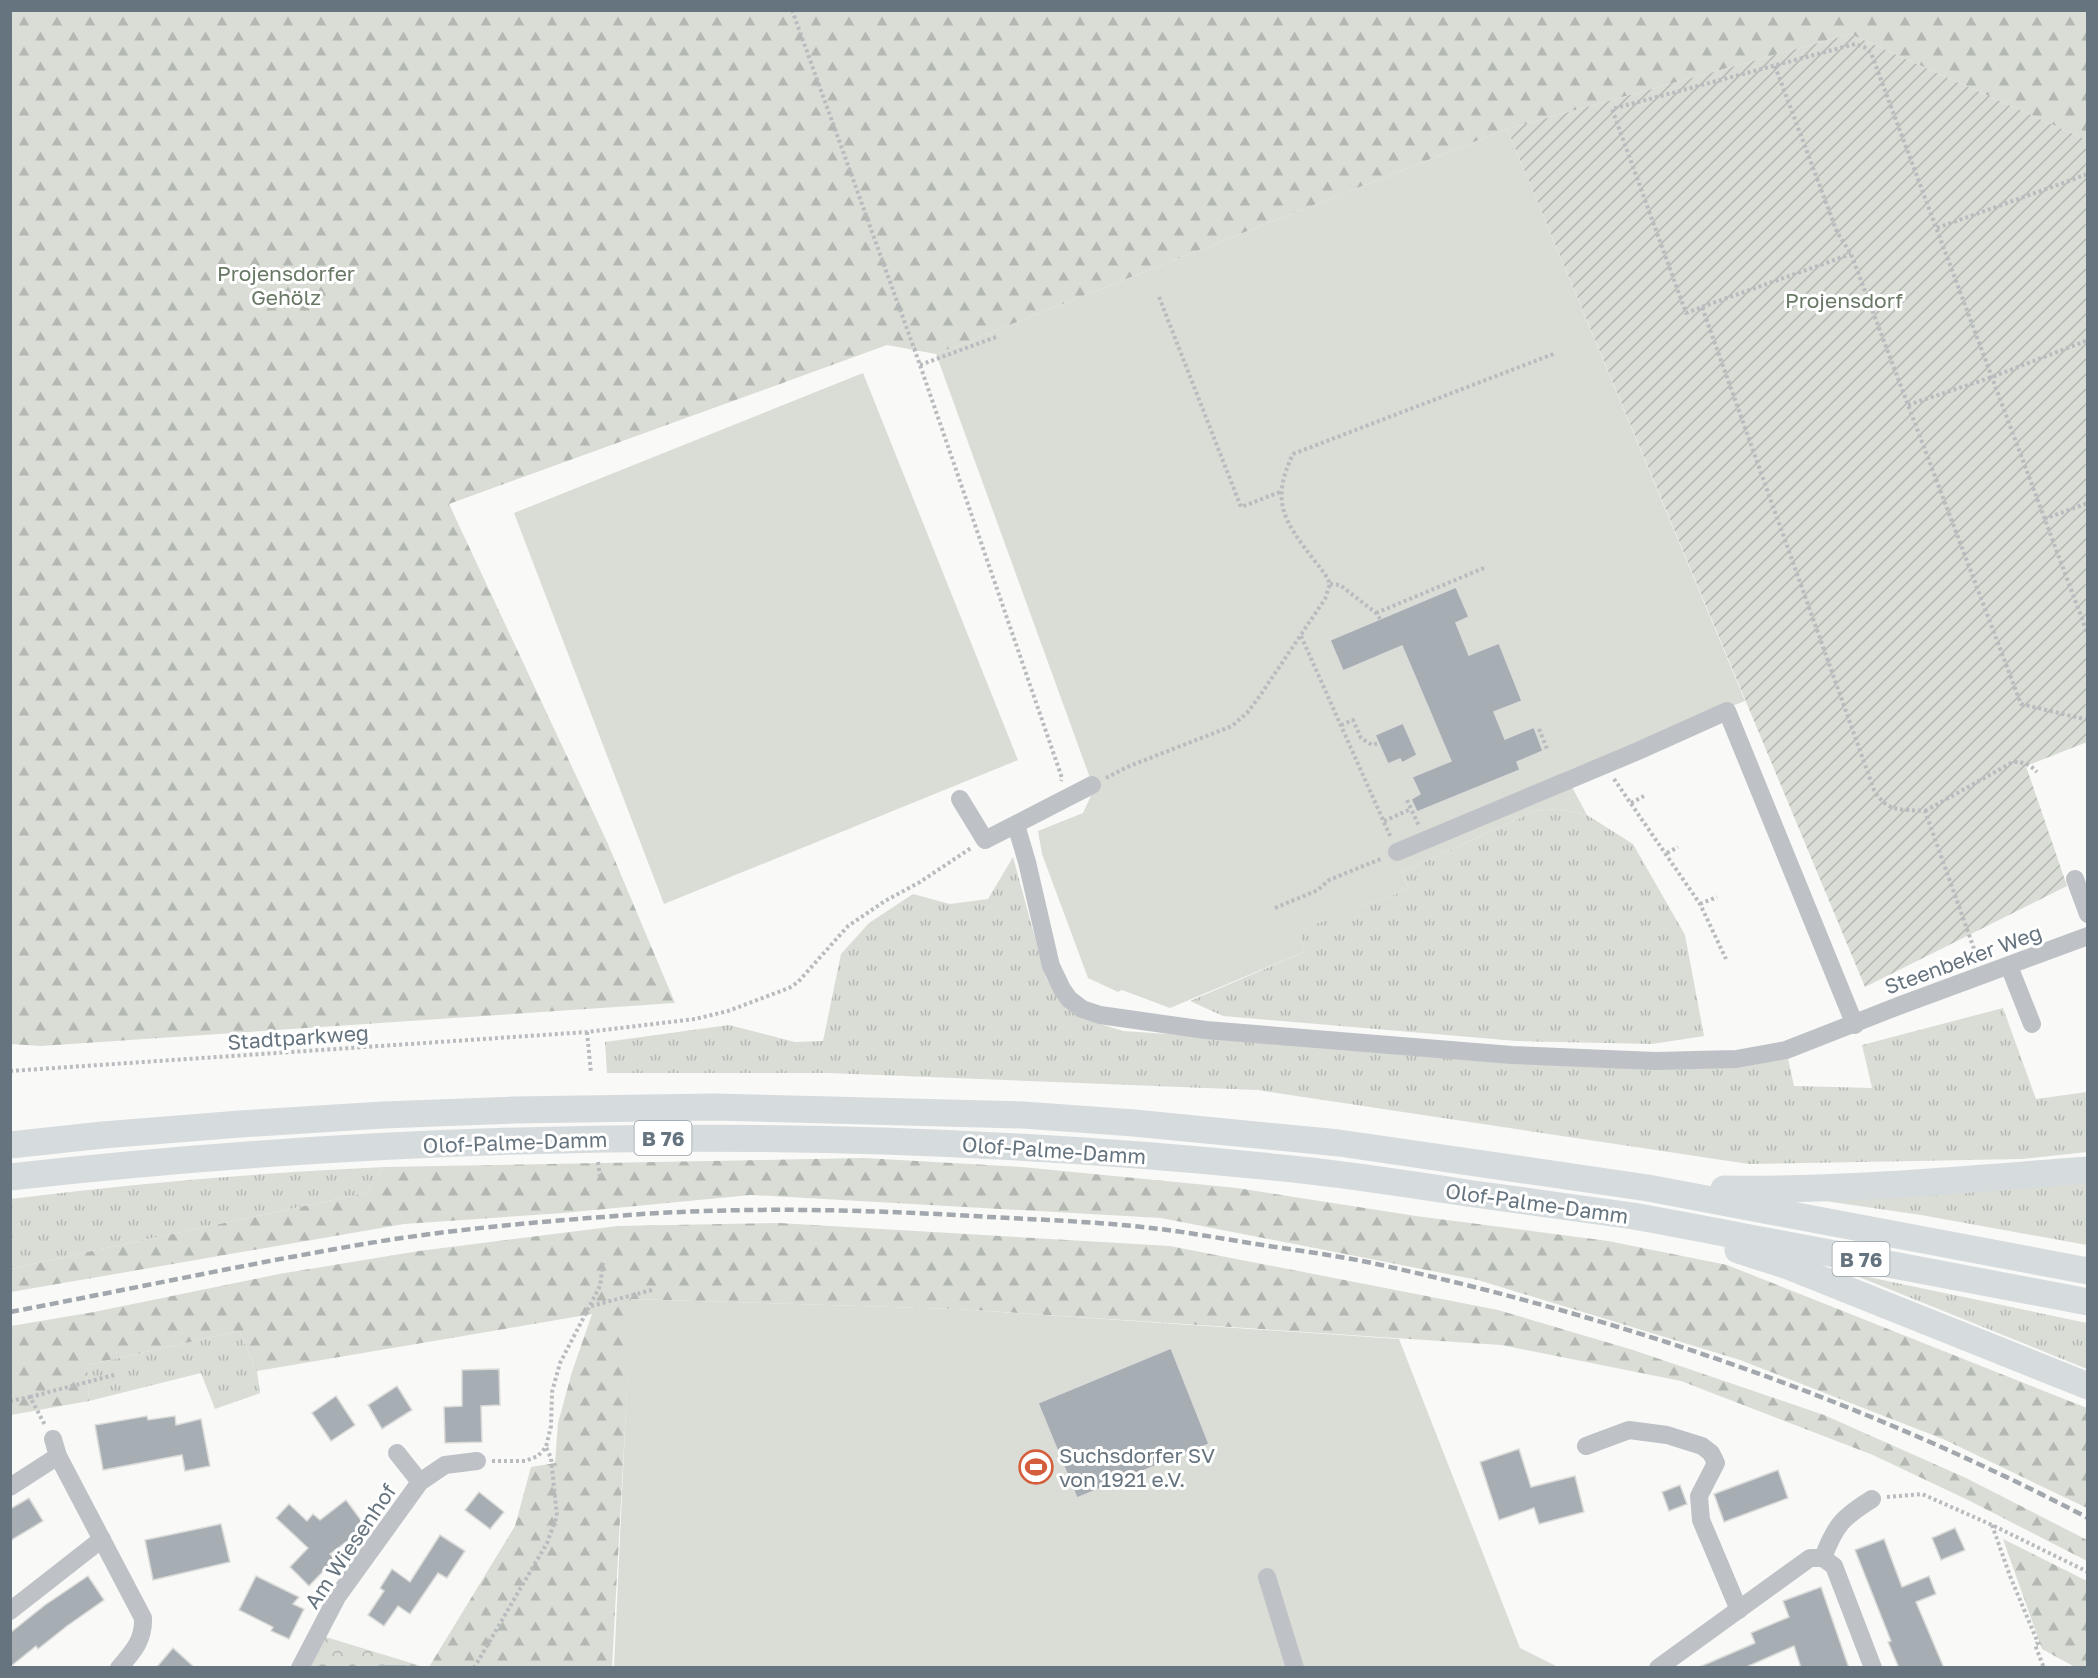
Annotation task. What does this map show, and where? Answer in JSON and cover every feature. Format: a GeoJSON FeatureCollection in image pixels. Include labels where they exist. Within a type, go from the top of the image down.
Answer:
{"type":"FeatureCollection","features":[{"type":"Feature","properties":{"kind":"highway","name":"Olof-Palme-Damm"},"geometry":{"type":"LineString","coordinates":[[10,1145],[126,1133],[383,1115],[514,1110],[714,1107],[1023,1115],[1203,1129],[1339,1143],[1648,1188],[2088,1270]]}},
{"type":"Feature","properties":{"kind":"highway","name":"Olof-Palme-Damm"},"geometry":{"type":"LineString","coordinates":[[10,1177],[112,1166],[383,1146],[515,1140],[717,1138],[868,1141],[1108,1152],[1316,1171],[1635,1217],[2088,1302]]}},
{"type":"Feature","properties":{"kind":"highway"},"geometry":{"type":"LineString","coordinates":[[1648,1188],[1791,1189],[2088,1170]]}},
{"type":"Feature","properties":{"kind":"highway"},"geometry":{"type":"LineString","coordinates":[[1635,1217],[1788,1266],[2088,1386]]}},
{"type":"Feature","properties":{"kind":"street"},"geometry":{"type":"LineString","coordinates":[[1397,852],[1638,751],[1726,711],[1855,1025]]}},
{"type":"Feature","properties":{"kind":"street"},"geometry":{"type":"LineString","coordinates":[[960,799],[984,840],[1092,786]]}},
{"type":"Feature","properties":{"kind":"street","name":"Steenbeker Weg"},"geometry":{"type":"LineString","coordinates":[[1016,825],[1051,966],[1062,989],[1070,999],[1082,1009],[1100,1016],[1206,1030],[1512,1055],[1655,1061],[1736,1059],[1786,1050],[2088,936]]}},
{"type":"Feature","properties":{"kind":"street"},"geometry":{"type":"LineString","coordinates":[[2075,879],[2088,914]]}},
{"type":"Feature","properties":{"kind":"street"},"geometry":{"type":"LineString","coordinates":[[2008,966],[2032,1024]]}},
{"type":"Feature","properties":{"kind":"street"},"geometry":{"type":"LineString","coordinates":[[1586,1446],[1629,1430],[1667,1436],[1702,1446],[1711,1453],[1716,1462],[1699,1496],[1701,1520],[1739,1610]]}},
{"type":"Feature","properties":{"kind":"street"},"geometry":{"type":"LineString","coordinates":[[10,1487],[55,1447],[143,1618],[144,1628],[138,1644],[119,1668]]}},
{"type":"Feature","properties":{"kind":"street","name":"Am Wiesenhof"},"geometry":{"type":"LineString","coordinates":[[398,1453],[420,1482]]}},
{"type":"Feature","properties":{"kind":"street","name":"Am Wiesenhof"},"geometry":{"type":"LineString","coordinates":[[300,1668],[337,1597],[420,1482],[445,1465],[477,1461]]}},
{"type":"Feature","properties":{"kind":"street"},"geometry":{"type":"LineString","coordinates":[[1823,1558],[1832,1534],[1849,1513],[1872,1498]]}},
{"type":"Feature","properties":{"kind":"street"},"geometry":{"type":"LineString","coordinates":[[10,1611],[102,1539]]}},
{"type":"Feature","properties":{"kind":"street"},"geometry":{"type":"LineString","coordinates":[[1658,1668],[1810,1558],[1823,1558],[1834,1566],[1873,1668]]}},
{"type":"Feature","properties":{"kind":"street"},"geometry":{"type":"LineString","coordinates":[[1267,1577],[1295,1668]]}},
{"type":"Feature","properties":{"kind":"path"},"geometry":{"type":"LineString","coordinates":[[792,10],[920,366],[1062,778],[1054,805]]}},
{"type":"Feature","properties":{"kind":"path"},"geometry":{"type":"LineString","coordinates":[[1851,254],[1686,313],[1612,109],[1855,44],[1871,53],[2088,635]]}},
{"type":"Feature","properties":{"kind":"path"},"geometry":{"type":"LineString","coordinates":[[1775,66],[1837,232],[1851,254],[2021,704],[2088,720]]}},
{"type":"Feature","properties":{"kind":"path"},"geometry":{"type":"LineString","coordinates":[[1937,228],[2088,174]]}},
{"type":"Feature","properties":{"kind":"path"},"geometry":{"type":"LineString","coordinates":[[1160,297],[1241,507],[1280,492]]}},
{"type":"Feature","properties":{"kind":"path"},"geometry":{"type":"LineString","coordinates":[[1702,307],[1874,790],[1879,798],[1891,808],[1925,811],[2013,762],[2024,762],[2037,772]]}},
{"type":"Feature","properties":{"kind":"path"},"geometry":{"type":"LineString","coordinates":[[920,366],[996,337]]}},
{"type":"Feature","properties":{"kind":"path"},"geometry":{"type":"LineString","coordinates":[[1908,405],[1992,377],[2088,340]]}},
{"type":"Feature","properties":{"kind":"path"},"geometry":{"type":"LineString","coordinates":[[1092,786],[1127,767],[1232,726],[1247,713],[1259,697],[1325,599],[1330,584],[1326,574],[1285,515],[1280,492],[1285,470],[1293,454],[1556,353]]}},
{"type":"Feature","properties":{"kind":"path"},"geometry":{"type":"LineString","coordinates":[[2044,519],[2088,503]]}},
{"type":"Feature","properties":{"kind":"path"},"geometry":{"type":"LineString","coordinates":[[1376,613],[1484,568]]}},
{"type":"Feature","properties":{"kind":"path"},"geometry":{"type":"LineString","coordinates":[[1330,584],[1340,585],[1376,613],[1380,619]]}},
{"type":"Feature","properties":{"kind":"path"},"geometry":{"type":"LineString","coordinates":[[1275,908],[1318,890],[1329,880],[1397,852],[1301,636]]}},
{"type":"Feature","properties":{"kind":"path"},"geometry":{"type":"LineString","coordinates":[[1341,725],[1353,720],[1361,738],[1372,745],[1378,742]]}},
{"type":"Feature","properties":{"kind":"path"},"geometry":{"type":"LineString","coordinates":[[1539,729],[1547,749]]}},
{"type":"Feature","properties":{"kind":"path"},"geometry":{"type":"LineString","coordinates":[[1604,765],[1700,904],[1726,959]]}},
{"type":"Feature","properties":{"kind":"path"},"geometry":{"type":"LineString","coordinates":[[1631,803],[1644,796]]}},
{"type":"Feature","properties":{"kind":"path"},"geometry":{"type":"LineString","coordinates":[[1407,800],[1426,840]]}},
{"type":"Feature","properties":{"kind":"path"},"geometry":{"type":"LineString","coordinates":[[1384,821],[1412,809]]}},
{"type":"Feature","properties":{"kind":"path"},"geometry":{"type":"LineString","coordinates":[[1925,811],[1983,975]]}},
{"type":"Feature","properties":{"kind":"path","name":"Stadtparkweg"},"geometry":{"type":"LineString","coordinates":[[10,1071],[587,1032],[695,1019],[728,1011],[789,988],[798,982],[848,926],[984,840]]}},
{"type":"Feature","properties":{"kind":"path"},"geometry":{"type":"LineString","coordinates":[[1666,853],[1678,847]]}},
{"type":"Feature","properties":{"kind":"path"},"geometry":{"type":"LineString","coordinates":[[1700,904],[1717,897]]}},
{"type":"Feature","properties":{"kind":"path"},"geometry":{"type":"LineString","coordinates":[[587,1032],[591,1073]]}},
{"type":"Feature","properties":{"kind":"path"},"geometry":{"type":"LineString","coordinates":[[598,1159],[600,1176]]}},
{"type":"Feature","properties":{"kind":"path"},"geometry":{"type":"LineString","coordinates":[[477,1461],[525,1461],[538,1456],[546,1447],[551,1426],[552,1392],[560,1363],[600,1286],[603,1263]]}},
{"type":"Feature","properties":{"kind":"path"},"geometry":{"type":"LineString","coordinates":[[590,1306],[652,1290]]}},
{"type":"Feature","properties":{"kind":"path"},"geometry":{"type":"LineString","coordinates":[[10,1401],[114,1375]]}},
{"type":"Feature","properties":{"kind":"path"},"geometry":{"type":"LineString","coordinates":[[30,1397],[55,1447]]}},
{"type":"Feature","properties":{"kind":"path"},"geometry":{"type":"LineString","coordinates":[[474,1668],[547,1543],[557,1516],[551,1458],[546,1447]]}},
{"type":"Feature","properties":{"kind":"path"},"geometry":{"type":"LineString","coordinates":[[1872,1498],[1922,1494],[2088,1572]]}},
{"type":"Feature","properties":{"kind":"path"},"geometry":{"type":"LineString","coordinates":[[1992,1525],[2038,1643],[2035,1645],[2044,1668]]}},
{"type":"Feature","properties":{"kind":"green space","name":"Projensdorfer Gehölz"},"geometry":{"type":"Polygon","coordinates":[[[10,11],[2087,11],[2087,140],[1850,34],[1507,129],[936,354],[887,345],[449,504],[608,844],[675,1003],[41,1046],[11,1044],[10,11]]]}},
{"type":"Feature","properties":{"kind":"green space","name":"Projensdorf"},"geometry":{"type":"Polygon","coordinates":[[[1850,34],[2087,140],[2087,742],[2026,766],[2067,886],[1865,987],[1507,129],[1850,34]]]}},
{"type":"Feature","properties":{"kind":"green space"},"geometry":{"type":"Polygon","coordinates":[[[1507,129],[1745,701],[1564,772],[1587,815],[1559,809],[1535,811],[1402,872],[1409,889],[1299,930],[1304,952],[1170,1008],[1122,990],[1118,992],[1088,978],[1042,854],[1038,831],[1083,813],[1094,789],[936,354],[1507,129]]]}},
{"type":"Feature","properties":{"kind":"green space"},"geometry":{"type":"Polygon","coordinates":[[[863,373],[1018,760],[664,904],[514,513],[863,373]]]}},
{"type":"Feature","properties":{"kind":"green space"},"geometry":{"type":"Polygon","coordinates":[[[1559,809],[1587,815],[1633,844],[1685,935],[1704,1036],[1652,1044],[1517,1041],[1223,1016],[1190,1001],[1304,952],[1298,930],[1409,889],[1402,872],[1535,811],[1559,809]]]}},
{"type":"Feature","properties":{"kind":"green space"},"geometry":{"type":"Polygon","coordinates":[[[1013,857],[1046,978],[1064,1004],[1081,1018],[1123,1031],[1655,1067],[1788,1058],[1794,1086],[1872,1088],[1862,1045],[2003,1008],[2036,1099],[2087,1092],[2087,1152],[2022,1159],[1749,1164],[1257,1090],[828,1073],[607,1073],[605,1042],[729,1025],[795,1042],[823,1041],[841,954],[869,923],[913,894],[950,904],[988,899],[1013,857]]]}},
{"type":"Feature","properties":{"kind":"green space"},"geometry":{"type":"Polygon","coordinates":[[[864,1158],[1022,1167],[1237,1188],[1416,1216],[1608,1241],[1727,1265],[2087,1408],[2087,1508],[1943,1439],[1740,1360],[1478,1280],[1161,1218],[751,1195],[563,1213],[404,1224],[11,1292],[11,1269],[366,1193],[384,1167],[864,1158]]]}},
{"type":"Feature","properties":{"kind":"green space"},"geometry":{"type":"Polygon","coordinates":[[[384,1167],[366,1193],[11,1269],[10,1199],[197,1179],[384,1167]]]}},
{"type":"Feature","properties":{"kind":"green space"},"geometry":{"type":"Polygon","coordinates":[[[2087,1182],[2087,1245],[1921,1215],[1811,1199],[2087,1182]]]}},
{"type":"Feature","properties":{"kind":"green space"},"geometry":{"type":"Polygon","coordinates":[[[779,1223],[1170,1246],[1498,1310],[1633,1350],[1824,1415],[1966,1478],[2087,1540],[2087,1561],[1970,1501],[1873,1455],[1681,1381],[1501,1345],[957,1309],[632,1299],[612,1667],[429,1667],[515,1526],[531,1467],[555,1463],[558,1423],[572,1372],[592,1314],[257,1371],[239,1331],[87,1365],[89,1401],[11,1415],[11,1326],[94,1312],[279,1274],[419,1251],[618,1226],[779,1223]]]}},
{"type":"Feature","properties":{"kind":"green space"},"geometry":{"type":"Polygon","coordinates":[[[1849,1273],[2087,1323],[2087,1369],[1849,1273]]]}},
{"type":"Feature","properties":{"kind":"green space","name":"Suchsdorfer SV von 1921 e.V."},"geometry":{"type":"Polygon","coordinates":[[[631,1299],[957,1309],[1399,1339],[1520,1648],[1558,1667],[614,1668],[631,1299]]]}},
{"type":"Feature","properties":{"kind":"green space"},"geometry":{"type":"Polygon","coordinates":[[[239,1331],[257,1371],[260,1393],[215,1409],[201,1373],[89,1401],[87,1365],[239,1331]]]}},
{"type":"Feature","properties":{"kind":"green space"},"geometry":{"type":"Polygon","coordinates":[[[2003,1539],[2087,1581],[2087,1667],[2075,1667],[2042,1649],[2003,1539]]]}},
{"type":"Feature","properties":{"kind":"green space"},"geometry":{"type":"Polygon","coordinates":[[[326,1637],[424,1667],[310,1668],[326,1637]]]}},
{"type":"Feature","properties":{"kind":"building"},"geometry":{"type":"Polygon","coordinates":[[[1456,587],[1469,617],[1456,623],[1469,655],[1499,643],[1522,701],[1494,712],[1505,739],[1534,727],[1543,751],[1517,762],[1520,770],[1417,812],[1411,799],[1420,794],[1412,777],[1451,761],[1402,646],[1343,671],[1330,640],[1456,587]]]}},
{"type":"Feature","properties":{"kind":"building"},"geometry":{"type":"Polygon","coordinates":[[[1403,723],[1417,755],[1402,763],[1400,759],[1388,764],[1375,735],[1403,723]]]}},
{"type":"Feature","properties":{"kind":"building"},"geometry":{"type":"Polygon","coordinates":[[[1171,1348],[1209,1444],[1077,1498],[1038,1403],[1171,1348]]]}},
{"type":"Feature","properties":{"kind":"building"},"geometry":{"type":"Polygon","coordinates":[[[499,1369],[500,1405],[481,1406],[482,1442],[445,1443],[444,1407],[462,1406],[462,1370],[499,1369]]]}},
{"type":"Feature","properties":{"kind":"building"},"geometry":{"type":"Polygon","coordinates":[[[397,1386],[412,1410],[382,1429],[368,1405],[397,1386]]]}},
{"type":"Feature","properties":{"kind":"building"},"geometry":{"type":"Polygon","coordinates":[[[336,1396],[355,1425],[331,1441],[312,1413],[336,1396]]]}},
{"type":"Feature","properties":{"kind":"building"},"geometry":{"type":"Polygon","coordinates":[[[147,1416],[148,1420],[175,1416],[176,1425],[201,1419],[210,1466],[185,1471],[182,1455],[103,1470],[95,1425],[147,1416]]]}},
{"type":"Feature","properties":{"kind":"building"},"geometry":{"type":"Polygon","coordinates":[[[1519,1449],[1531,1487],[1575,1476],[1584,1512],[1539,1524],[1534,1508],[1499,1520],[1480,1462],[1519,1449]]]}},
{"type":"Feature","properties":{"kind":"building"},"geometry":{"type":"Polygon","coordinates":[[[1778,1470],[1788,1498],[1724,1522],[1714,1494],[1778,1470]]]}},
{"type":"Feature","properties":{"kind":"building"},"geometry":{"type":"Polygon","coordinates":[[[1680,1485],[1687,1504],[1669,1511],[1662,1492],[1680,1485]]]}},
{"type":"Feature","properties":{"kind":"building"},"geometry":{"type":"Polygon","coordinates":[[[479,1492],[504,1512],[490,1529],[465,1510],[479,1492]]]}},
{"type":"Feature","properties":{"kind":"building"},"geometry":{"type":"Polygon","coordinates":[[[29,1498],[43,1521],[10,1541],[10,1509],[29,1498]]]}},
{"type":"Feature","properties":{"kind":"building"},"geometry":{"type":"Polygon","coordinates":[[[346,1500],[366,1527],[330,1554],[335,1559],[309,1586],[290,1567],[308,1548],[276,1518],[289,1504],[307,1521],[313,1514],[320,1520],[346,1500]]]}},
{"type":"Feature","properties":{"kind":"building"},"geometry":{"type":"Polygon","coordinates":[[[221,1524],[230,1562],[153,1580],[145,1540],[221,1524]]]}},
{"type":"Feature","properties":{"kind":"building"},"geometry":{"type":"Polygon","coordinates":[[[1955,1528],[1965,1550],[1941,1560],[1932,1538],[1955,1528]]]}},
{"type":"Feature","properties":{"kind":"building"},"geometry":{"type":"Polygon","coordinates":[[[440,1535],[465,1551],[447,1578],[438,1573],[410,1614],[398,1606],[384,1626],[368,1615],[384,1591],[380,1588],[392,1569],[410,1582],[440,1535]]]}},
{"type":"Feature","properties":{"kind":"building"},"geometry":{"type":"Polygon","coordinates":[[[1884,1539],[1902,1587],[1929,1576],[1936,1594],[1916,1602],[1944,1668],[1899,1668],[1888,1642],[1891,1641],[1855,1550],[1884,1539]]]}},
{"type":"Feature","properties":{"kind":"building"},"geometry":{"type":"Polygon","coordinates":[[[88,1576],[104,1600],[38,1649],[36,1646],[10,1667],[10,1633],[45,1605],[88,1576]]]}},
{"type":"Feature","properties":{"kind":"building"},"geometry":{"type":"Polygon","coordinates":[[[256,1576],[299,1597],[293,1604],[304,1609],[289,1639],[271,1631],[273,1627],[239,1610],[256,1576]]]}},
{"type":"Feature","properties":{"kind":"building"},"geometry":{"type":"Polygon","coordinates":[[[1821,1587],[1849,1668],[1801,1668],[1794,1646],[1744,1668],[1697,1668],[1755,1643],[1751,1633],[1789,1617],[1783,1601],[1821,1587]]]}},
{"type":"Feature","properties":{"kind":"building"},"geometry":{"type":"Polygon","coordinates":[[[173,1648],[195,1668],[156,1668],[173,1648]]]}},
{"type":"Feature","properties":{"kind":"waterway"},"geometry":{"type":"LineString","coordinates":[[380,1668],[405,1668]]}},
{"type":"Feature","properties":{"kind":"railway"},"geometry":{"type":"LineString","coordinates":[[10,1312],[388,1240],[481,1228],[603,1217],[699,1211],[844,1211],[1053,1220],[1139,1227],[1372,1263],[1557,1309],[1648,1336],[1739,1366],[1916,1436],[2003,1475],[2088,1518]]}},
{"type":"Feature","properties":{"kind":"place","name":"Suchsdorfer SV von 1921 e.V."},"geometry":{"type":"Point","coordinates":[1036,1467]}}]}
